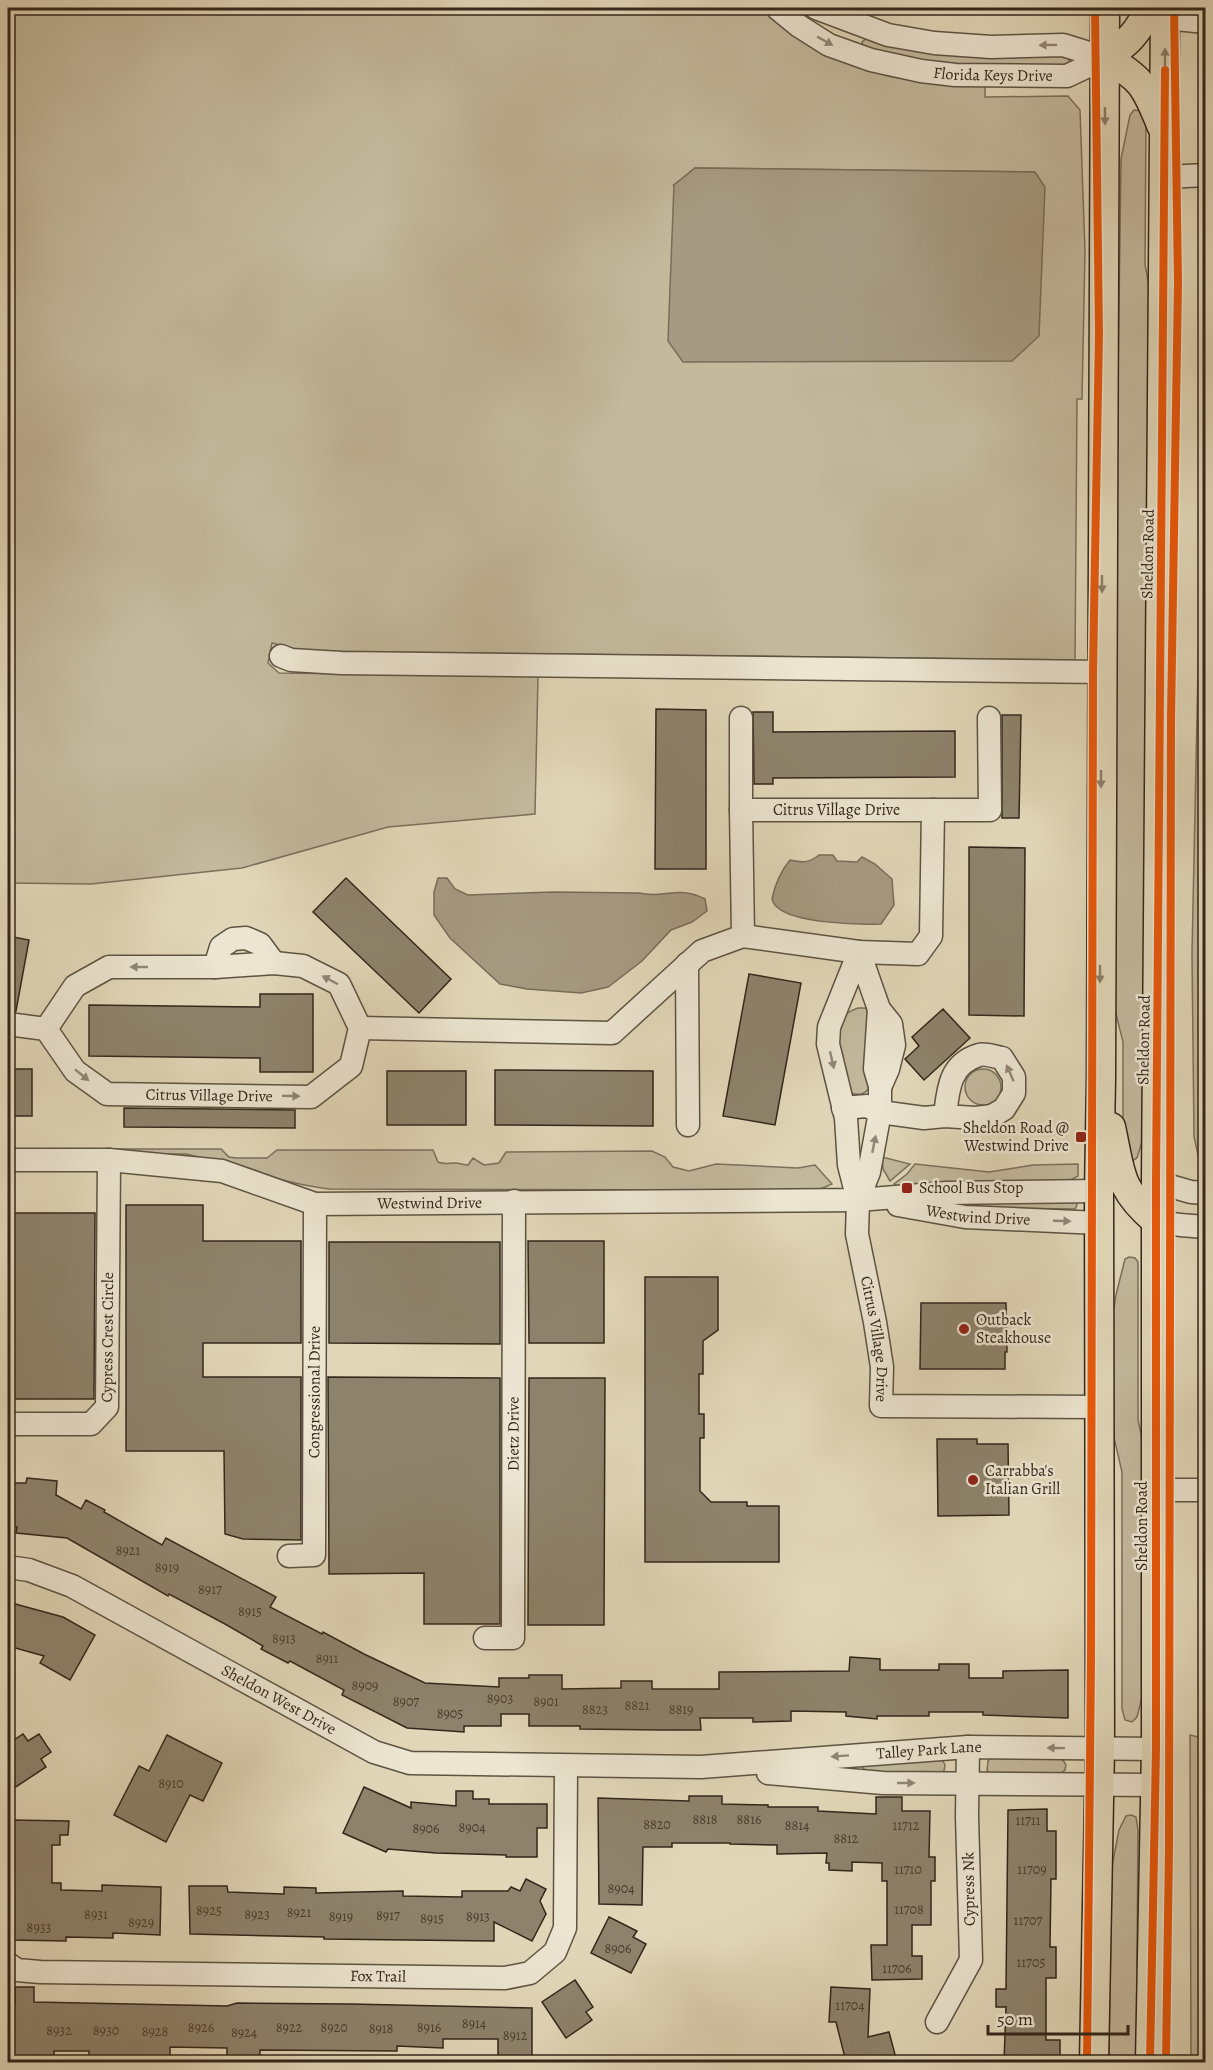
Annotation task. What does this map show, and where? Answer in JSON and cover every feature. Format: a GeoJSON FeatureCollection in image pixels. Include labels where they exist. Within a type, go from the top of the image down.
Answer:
{"type":"FeatureCollection","features":[{"type":"Feature","properties":{"kind":"main road"},"geometry":{"type":"LineString","coordinates":[[1094,2062],[1100,1748],[1099,1191],[1105,8]]}},
{"type":"Feature","properties":{"kind":"main road"},"geometry":{"type":"LineString","coordinates":[[1105,58],[1125,46],[1143,24],[1160,11]]}},
{"type":"Feature","properties":{"kind":"main road","name":"Sheldon Road"},"geometry":{"type":"LineString","coordinates":[[1150,2062],[1156,1785],[1156,1182],[1165,177],[1160,11]]}},
{"type":"Feature","properties":{"kind":"main road"},"geometry":{"type":"LineString","coordinates":[[1105,58],[1128,70],[1141,82],[1151,99],[1165,136]]}},
{"type":"Feature","properties":{"kind":"main road"},"geometry":{"type":"LineString","coordinates":[[1101,1078],[1123,1184],[1133,1199],[1156,1221]]}},
{"type":"Feature","properties":{"kind":"main road"},"geometry":{"type":"LineString","coordinates":[[1099,1191],[1116,1202],[1136,1227],[1156,1295]]}},
{"type":"Feature","properties":{"kind":"street","name":"Florida Keys Drive"},"geometry":{"type":"LineString","coordinates":[[777,8],[799,26],[829,45],[872,60],[921,71],[955,75],[1067,76],[1105,58]]}},
{"type":"Feature","properties":{"kind":"street","name":"Florida Keys Drive"},"geometry":{"type":"LineString","coordinates":[[816,8],[888,34],[934,44],[991,47],[1063,45],[1105,58]]}},
{"type":"Feature","properties":{"kind":"street"},"geometry":{"type":"LineString","coordinates":[[1160,11],[1206,22]]}},
{"type":"Feature","properties":{"kind":"street"},"geometry":{"type":"LineString","coordinates":[[1165,177],[1206,175]]}},
{"type":"Feature","properties":{"kind":"street"},"geometry":{"type":"LineString","coordinates":[[281,656],[291,660],[341,663],[1102,672]]}},
{"type":"Feature","properties":{"kind":"street"},"geometry":{"type":"LineString","coordinates":[[741,718],[743,936]]}},
{"type":"Feature","properties":{"kind":"street","name":"Citrus Village Drive"},"geometry":{"type":"LineString","coordinates":[[741,810],[990,810],[989,718]]}},
{"type":"Feature","properties":{"kind":"street"},"geometry":{"type":"LineString","coordinates":[[8,1024],[46,1029],[75,986],[109,967],[215,967],[274,963],[303,966],[339,984],[360,1028],[612,1033],[702,951],[743,936],[859,952],[918,954],[931,936],[933,810]]}},
{"type":"Feature","properties":{"kind":"street","name":"Citrus Village Drive"},"geometry":{"type":"LineString","coordinates":[[859,952],[829,1027],[828,1044],[843,1108],[849,1165],[858,1200],[857,1234],[882,1367],[881,1406],[1099,1407]]}},
{"type":"Feature","properties":{"kind":"street","name":"Citrus Village Drive"},"geometry":{"type":"LineString","coordinates":[[858,1200],[869,1172],[880,1112],[880,1086],[888,1069],[894,1046],[891,1024],[877,1005],[859,952]]}},
{"type":"Feature","properties":{"kind":"street"},"geometry":{"type":"LineString","coordinates":[[687,964],[688,1125]]}},
{"type":"Feature","properties":{"kind":"street"},"geometry":{"type":"LineString","coordinates":[[838,1004],[850,1001],[877,1005]]}},
{"type":"Feature","properties":{"kind":"street","name":"Citrus Village Drive"},"geometry":{"type":"LineString","coordinates":[[46,1029],[75,1071],[107,1094],[311,1096],[351,1066],[360,1028]]}},
{"type":"Feature","properties":{"kind":"street"},"geometry":{"type":"LineString","coordinates":[[843,1108],[867,1106],[880,1112],[924,1118],[945,1116]]}},
{"type":"Feature","properties":{"kind":"street","name":"Westwind Drive"},"geometry":{"type":"LineString","coordinates":[[8,1160],[109,1160],[222,1171],[315,1204],[858,1200],[947,1193],[1099,1191]]}},
{"type":"Feature","properties":{"kind":"street","name":"Cypress Crest Circle"},"geometry":{"type":"LineString","coordinates":[[8,1424],[91,1424],[107,1407],[109,1160]]}},
{"type":"Feature","properties":{"kind":"street"},"geometry":{"type":"LineString","coordinates":[[1156,1182],[1191,1192],[1206,1192]]}},
{"type":"Feature","properties":{"kind":"street","name":"Westwind Drive"},"geometry":{"type":"LineString","coordinates":[[858,1200],[897,1204],[965,1217],[1099,1223]]}},
{"type":"Feature","properties":{"kind":"street","name":"Dietz Drive"},"geometry":{"type":"LineString","coordinates":[[485,1638],[513,1638],[514,1201]]}},
{"type":"Feature","properties":{"kind":"street","name":"Congressional Drive"},"geometry":{"type":"LineString","coordinates":[[289,1556],[314,1555],[315,1204]]}},
{"type":"Feature","properties":{"kind":"street"},"geometry":{"type":"LineString","coordinates":[[1156,1221],[1180,1226],[1206,1227]]}},
{"type":"Feature","properties":{"kind":"street"},"geometry":{"type":"LineString","coordinates":[[1156,1490],[1206,1490]]}},
{"type":"Feature","properties":{"kind":"street","name":"Sheldon West Drive"},"geometry":{"type":"LineString","coordinates":[[8,1567],[30,1570],[72,1586],[374,1752],[410,1762],[566,1766]]}},
{"type":"Feature","properties":{"kind":"street","name":"Talley Park Lane"},"geometry":{"type":"LineString","coordinates":[[701,1767],[968,1747],[1156,1749]]}},
{"type":"Feature","properties":{"kind":"street","name":"Cypress Nk"},"geometry":{"type":"LineString","coordinates":[[937,2022],[970,1960],[968,1747]]}},
{"type":"Feature","properties":{"kind":"street","name":"Talley Park Lane"},"geometry":{"type":"LineString","coordinates":[[566,1766],[701,1767],[884,1783],[1156,1785]]}},
{"type":"Feature","properties":{"kind":"street","name":"Fox Trail"},"geometry":{"type":"LineString","coordinates":[[8,1964],[17,1970],[40,1972],[505,1978],[530,1973],[555,1952],[565,1928],[566,1766]]}},
{"type":"Feature","properties":{"kind":"shaded area"},"geometry":{"type":"Polygon","coordinates":[[[8,8],[759,8],[789,31],[838,59],[888,76],[941,85],[985,85],[985,97],[1068,96],[1080,110],[1085,251],[1082,399],[1077,399],[1075,660],[304,651],[272,643],[268,663],[279,673],[538,676],[535,814],[388,827],[242,868],[91,884],[8,883],[8,8]],[[695,168],[674,185],[1035,172],[695,168]]]}},
{"type":"Feature","properties":{"kind":"shaded area"},"geometry":{"type":"Polygon","coordinates":[[[868,37],[1065,54],[1069,60],[1064,66],[956,64],[918,60],[864,47],[862,42],[868,37]]]}},
{"type":"Feature","properties":{"kind":"shaded area"},"geometry":{"type":"Polygon","coordinates":[[[1134,110],[1141,111],[1146,117],[1145,265],[1155,316],[1144,1135],[1137,1158],[1132,1161],[1123,1153],[1123,1042],[1113,1002],[1114,679],[1121,159],[1130,115],[1134,110]]]}},
{"type":"Feature","properties":{"kind":"shaded area"},"geometry":{"type":"Polygon","coordinates":[[[695,168],[1035,172],[1045,187],[1039,336],[1012,361],[683,362],[668,341],[674,185],[695,168]]]}},
{"type":"Feature","properties":{"kind":"shaded area"},"geometry":{"type":"Polygon","coordinates":[[[1205,337],[1206,1177],[1203,1177],[1194,1137],[1192,953],[1205,337]]]}},
{"type":"Feature","properties":{"kind":"shaded area"},"geometry":{"type":"Polygon","coordinates":[[[819,855],[833,855],[837,861],[857,862],[862,857],[875,864],[892,879],[894,905],[881,924],[811,920],[785,912],[775,905],[772,899],[775,888],[790,860],[805,862],[819,855]]]}},
{"type":"Feature","properties":{"kind":"shaded area"},"geometry":{"type":"Polygon","coordinates":[[[438,878],[447,878],[455,889],[468,895],[554,892],[687,893],[705,899],[707,911],[692,922],[671,930],[642,961],[608,987],[581,993],[527,989],[500,984],[450,938],[434,915],[434,892],[438,878]]]}},
{"type":"Feature","properties":{"kind":"shaded area"},"geometry":{"type":"Polygon","coordinates":[[[858,1008],[870,1011],[870,1087],[860,1094],[851,1093],[839,1046],[843,1017],[858,1008]]]}},
{"type":"Feature","properties":{"kind":"shaded area"},"geometry":{"type":"Polygon","coordinates":[[[983,1069],[996,1074],[1001,1087],[996,1100],[983,1105],[970,1100],[965,1087],[970,1074],[983,1069]]]}},
{"type":"Feature","properties":{"kind":"shaded area"},"geometry":{"type":"Polygon","coordinates":[[[8,1149],[221,1149],[229,1157],[236,1158],[267,1158],[277,1150],[433,1150],[438,1162],[468,1165],[473,1158],[484,1165],[499,1163],[506,1152],[652,1151],[665,1157],[673,1167],[689,1171],[716,1164],[798,1168],[815,1165],[832,1184],[818,1190],[329,1189],[292,1182],[186,1154],[8,1154],[8,1149]]]}},
{"type":"Feature","properties":{"kind":"shaded area"},"geometry":{"type":"Polygon","coordinates":[[[882,1157],[910,1164],[890,1181],[883,1169],[882,1157]]]}},
{"type":"Feature","properties":{"kind":"shaded area"},"geometry":{"type":"Polygon","coordinates":[[[915,1164],[989,1172],[1033,1165],[1078,1164],[1078,1176],[1067,1182],[897,1186],[894,1184],[915,1164]]]}},
{"type":"Feature","properties":{"kind":"shaded area"},"geometry":{"type":"Polygon","coordinates":[[[1075,1201],[1077,1205],[1075,1209],[984,1208],[980,1206],[980,1202],[1075,1201]]]}},
{"type":"Feature","properties":{"kind":"shaded area"},"geometry":{"type":"Polygon","coordinates":[[[1135,1258],[1138,1262],[1138,1420],[1147,1460],[1145,1686],[1137,1717],[1132,1722],[1125,1720],[1122,1709],[1122,1472],[1112,1429],[1112,1319],[1125,1259],[1135,1258]]]}},
{"type":"Feature","properties":{"kind":"shaded area"},"geometry":{"type":"Polygon","coordinates":[[[1190,1735],[1206,1739],[1205,2062],[1191,2062],[1190,1735]]]}},
{"type":"Feature","properties":{"kind":"shaded area"},"geometry":{"type":"Polygon","coordinates":[[[995,1755],[1055,1758],[1063,1760],[1066,1765],[1065,1770],[1060,1774],[990,1775],[987,1770],[988,1761],[995,1755]]]}},
{"type":"Feature","properties":{"kind":"shaded area"},"geometry":{"type":"Polygon","coordinates":[[[942,1759],[945,1765],[944,1771],[939,1773],[868,1773],[862,1767],[864,1762],[942,1759]]]}},
{"type":"Feature","properties":{"kind":"shaded area"},"geometry":{"type":"Polygon","coordinates":[[[1126,1816],[1136,1817],[1138,1830],[1137,1963],[1145,2062],[1112,2062],[1109,2052],[1112,1866],[1119,1830],[1126,1816]]]}},
{"type":"Feature","properties":{"kind":"building"},"geometry":{"type":"Polygon","coordinates":[[[656,709],[706,710],[706,869],[655,869],[656,709]]]}},
{"type":"Feature","properties":{"kind":"building"},"geometry":{"type":"Polygon","coordinates":[[[753,712],[773,712],[773,732],[955,731],[955,777],[773,778],[773,784],[754,784],[753,712]]]}},
{"type":"Feature","properties":{"kind":"building"},"geometry":{"type":"Polygon","coordinates":[[[1002,715],[1021,715],[1019,818],[1002,818],[1002,715]]]}},
{"type":"Feature","properties":{"kind":"building"},"geometry":{"type":"Polygon","coordinates":[[[969,847],[1025,848],[1024,1016],[969,1015],[969,847]]]}},
{"type":"Feature","properties":{"kind":"building"},"geometry":{"type":"Polygon","coordinates":[[[346,878],[451,979],[419,1013],[313,912],[346,878]]]}},
{"type":"Feature","properties":{"kind":"building"},"geometry":{"type":"Polygon","coordinates":[[[8,936],[29,940],[16,1011],[8,1011],[8,936]]]}},
{"type":"Feature","properties":{"kind":"building"},"geometry":{"type":"Polygon","coordinates":[[[749,974],[801,983],[775,1125],[723,1116],[749,974]]]}},
{"type":"Feature","properties":{"kind":"building"},"geometry":{"type":"Polygon","coordinates":[[[260,994],[313,994],[313,1072],[260,1072],[260,1058],[89,1056],[89,1005],[260,1007],[260,994]]]}},
{"type":"Feature","properties":{"kind":"building"},"geometry":{"type":"Polygon","coordinates":[[[943,1009],[970,1038],[924,1080],[905,1059],[919,1046],[912,1037],[943,1009]]]}},
{"type":"Feature","properties":{"kind":"building"},"geometry":{"type":"Polygon","coordinates":[[[8,1069],[32,1069],[32,1116],[8,1116],[8,1069]]]}},
{"type":"Feature","properties":{"kind":"building"},"geometry":{"type":"Polygon","coordinates":[[[495,1070],[653,1071],[653,1126],[495,1125],[495,1070]]]}},
{"type":"Feature","properties":{"kind":"building"},"geometry":{"type":"Polygon","coordinates":[[[387,1071],[466,1071],[466,1125],[387,1125],[387,1071]]]}},
{"type":"Feature","properties":{"kind":"building"},"geometry":{"type":"Polygon","coordinates":[[[124,1108],[295,1110],[295,1128],[124,1127],[124,1108]]]}},
{"type":"Feature","properties":{"kind":"building"},"geometry":{"type":"Polygon","coordinates":[[[126,1205],[203,1205],[203,1241],[301,1241],[301,1343],[203,1343],[203,1377],[301,1377],[301,1540],[243,1539],[225,1534],[224,1451],[126,1451],[126,1205]]]}},
{"type":"Feature","properties":{"kind":"building"},"geometry":{"type":"Polygon","coordinates":[[[8,1213],[95,1213],[94,1399],[8,1399],[8,1213]]]}},
{"type":"Feature","properties":{"kind":"building"},"geometry":{"type":"Polygon","coordinates":[[[528,1241],[604,1241],[604,1343],[529,1343],[528,1241]]]}},
{"type":"Feature","properties":{"kind":"building"},"geometry":{"type":"Polygon","coordinates":[[[329,1242],[500,1242],[500,1344],[329,1343],[329,1242]]]}},
{"type":"Feature","properties":{"kind":"building"},"geometry":{"type":"Polygon","coordinates":[[[645,1277],[718,1277],[718,1330],[703,1341],[703,1374],[699,1374],[699,1414],[704,1414],[704,1438],[700,1438],[700,1491],[711,1502],[747,1502],[747,1506],[779,1506],[779,1562],[645,1562],[645,1277]]]}},
{"type":"Feature","properties":{"kind":"building","name":"Outback Steakhouse"},"geometry":{"type":"Polygon","coordinates":[[[921,1303],[1006,1303],[1005,1369],[920,1369],[921,1303]]]}},
{"type":"Feature","properties":{"kind":"building"},"geometry":{"type":"Polygon","coordinates":[[[328,1377],[500,1378],[500,1624],[424,1624],[424,1573],[329,1574],[328,1377]]]}},
{"type":"Feature","properties":{"kind":"building"},"geometry":{"type":"Polygon","coordinates":[[[529,1378],[605,1378],[604,1625],[528,1625],[529,1378]]]}},
{"type":"Feature","properties":{"kind":"building","name":"Carrabba's Italian Grill"},"geometry":{"type":"Polygon","coordinates":[[[937,1439],[977,1439],[977,1444],[1008,1444],[1009,1515],[938,1516],[937,1439]]]}},
{"type":"Feature","properties":{"kind":"building"},"geometry":{"type":"Polygon","coordinates":[[[27,1478],[57,1481],[56,1495],[81,1509],[86,1500],[162,1545],[166,1538],[276,1597],[270,1607],[425,1683],[499,1687],[499,1678],[562,1675],[562,1689],[621,1688],[621,1681],[652,1681],[652,1689],[719,1689],[719,1672],[849,1671],[850,1657],[880,1659],[880,1670],[939,1670],[939,1664],[969,1664],[969,1678],[1003,1678],[1003,1671],[1068,1670],[1068,1718],[983,1715],[983,1712],[929,1712],[929,1716],[877,1716],[877,1719],[846,1716],[846,1712],[791,1711],[791,1721],[753,1722],[753,1718],[700,1718],[701,1730],[662,1730],[529,1726],[529,1714],[501,1714],[501,1726],[464,1726],[464,1732],[407,1728],[342,1695],[344,1690],[290,1661],[288,1663],[261,1649],[263,1646],[225,1624],[169,1594],[168,1596],[67,1538],[16,1533],[17,1527],[8,1527],[8,1483],[26,1483],[27,1478]]]}},
{"type":"Feature","properties":{"kind":"building"},"geometry":{"type":"Polygon","coordinates":[[[8,1602],[63,1617],[95,1635],[70,1680],[40,1663],[44,1656],[8,1646],[8,1602]]]}},
{"type":"Feature","properties":{"kind":"building"},"geometry":{"type":"Polygon","coordinates":[[[23,1734],[28,1741],[39,1734],[51,1752],[41,1759],[46,1767],[8,1792],[8,1744],[23,1734]]]}},
{"type":"Feature","properties":{"kind":"building"},"geometry":{"type":"Polygon","coordinates":[[[167,1735],[222,1763],[203,1801],[190,1795],[166,1842],[114,1815],[139,1766],[149,1771],[167,1735]]]}},
{"type":"Feature","properties":{"kind":"building"},"geometry":{"type":"Polygon","coordinates":[[[364,1787],[411,1808],[411,1802],[456,1806],[456,1791],[473,1791],[473,1799],[489,1799],[489,1804],[547,1804],[547,1828],[537,1828],[537,1857],[388,1849],[386,1852],[343,1833],[364,1787]]]}},
{"type":"Feature","properties":{"kind":"building"},"geometry":{"type":"Polygon","coordinates":[[[689,1796],[722,1796],[722,1804],[818,1807],[818,1811],[876,1814],[876,1797],[902,1797],[902,1811],[930,1811],[929,1857],[935,1857],[935,1881],[931,1881],[931,1925],[912,1925],[912,1956],[922,1956],[922,1979],[872,1980],[871,1945],[887,1945],[887,1881],[882,1881],[882,1863],[852,1862],[852,1871],[829,1870],[829,1863],[826,1863],[827,1853],[777,1854],[777,1845],[672,1843],[672,1847],[643,1847],[642,1905],[599,1904],[598,1798],[689,1801],[689,1796]]]}},
{"type":"Feature","properties":{"kind":"building"},"geometry":{"type":"Polygon","coordinates":[[[1047,1809],[1047,1831],[1056,1831],[1056,1879],[1051,1879],[1050,1947],[1056,1947],[1056,1978],[1046,1978],[1046,2040],[1060,2040],[1060,2062],[1004,2062],[1006,2007],[996,2007],[996,1989],[1006,1989],[1008,1810],[1047,1809]]]}},
{"type":"Feature","properties":{"kind":"building"},"geometry":{"type":"Polygon","coordinates":[[[11,1820],[69,1821],[68,1835],[60,1835],[60,1845],[52,1845],[52,1883],[61,1883],[61,1890],[102,1891],[102,1885],[161,1887],[160,1935],[113,1933],[113,1938],[66,1937],[66,1941],[12,1940],[11,1820]]]}},
{"type":"Feature","properties":{"kind":"building"},"geometry":{"type":"Polygon","coordinates":[[[526,1879],[546,1889],[540,1901],[546,1914],[532,1941],[494,1922],[494,1941],[324,1939],[324,1937],[190,1934],[189,1886],[227,1886],[228,1892],[284,1894],[284,1887],[316,1888],[316,1893],[403,1891],[403,1896],[462,1897],[462,1891],[508,1891],[511,1887],[520,1891],[526,1879]]]}},
{"type":"Feature","properties":{"kind":"building"},"geometry":{"type":"Polygon","coordinates":[[[609,1917],[637,1931],[633,1937],[646,1944],[631,1973],[591,1953],[609,1917]]]}},
{"type":"Feature","properties":{"kind":"building"},"geometry":{"type":"Polygon","coordinates":[[[575,1980],[593,2007],[586,2012],[592,2020],[566,2038],[542,2002],[575,1980]]]}},
{"type":"Feature","properties":{"kind":"building"},"geometry":{"type":"Polygon","coordinates":[[[15,1987],[34,1987],[34,2002],[227,2006],[237,2003],[351,2004],[532,2008],[532,2061],[498,2061],[498,2039],[443,2039],[443,2048],[397,2046],[397,2051],[260,2050],[260,2060],[227,2060],[227,2048],[170,2047],[170,2059],[89,2057],[89,2051],[54,2051],[54,2058],[8,2058],[8,2004],[15,2004],[15,1987]]]}},
{"type":"Feature","properties":{"kind":"building"},"geometry":{"type":"Polygon","coordinates":[[[831,1987],[870,1989],[868,2037],[889,2032],[897,2062],[846,2062],[836,2022],[829,2022],[831,1987]]]}},
{"type":"Feature","properties":{"kind":"cycle path"},"geometry":{"type":"LineString","coordinates":[[1087,2062],[1091,1661],[1093,672],[1099,334],[1095,8]]}},
{"type":"Feature","properties":{"kind":"cycle path"},"geometry":{"type":"LineString","coordinates":[[1166,2062],[1169,1847],[1171,718],[1178,283],[1174,8]]}},
{"type":"Feature","properties":{"kind":"cycle path"},"geometry":{"type":"LineString","coordinates":[[1150,2062],[1156,1749],[1156,1182],[1165,70]]}},
{"type":"Feature","properties":{"kind":"place","name":"Sheldon Road @ Westwind Drive"},"geometry":{"type":"Point","coordinates":[1081,1137]}},
{"type":"Feature","properties":{"kind":"place","name":"School Bus Stop"},"geometry":{"type":"Point","coordinates":[907,1188]}},
{"type":"Feature","properties":{"kind":"place","name":"Outback Steakhouse"},"geometry":{"type":"Point","coordinates":[964,1329]}},
{"type":"Feature","properties":{"kind":"place","name":"Carrabba's Italian Grill"},"geometry":{"type":"Point","coordinates":[973,1480]}}]}
